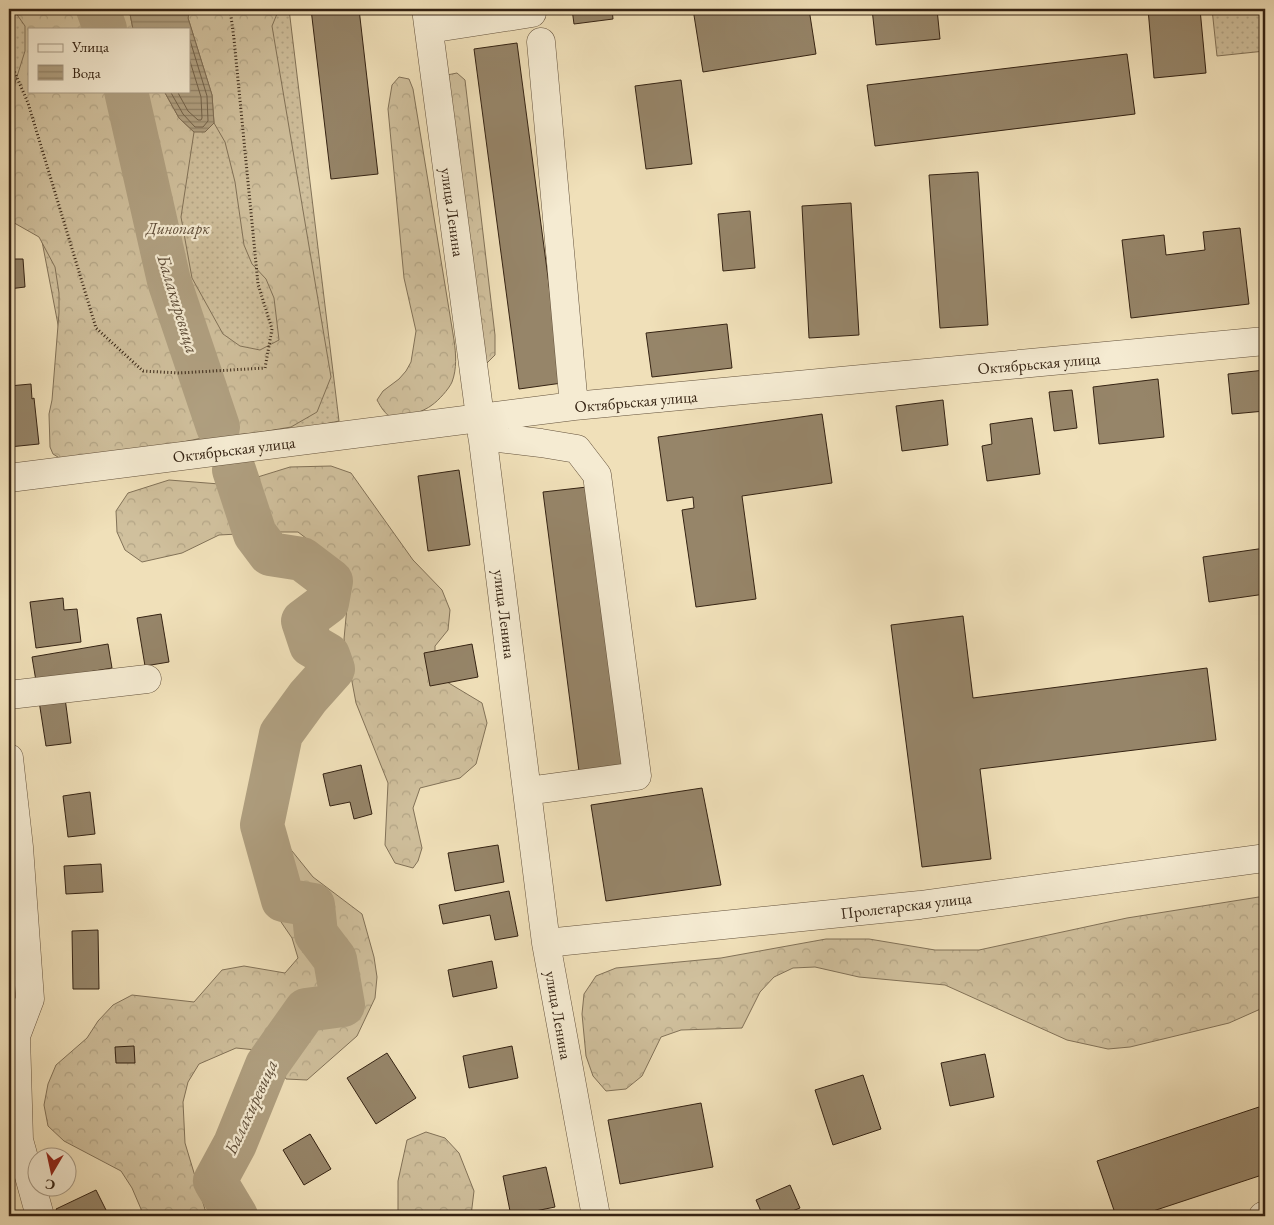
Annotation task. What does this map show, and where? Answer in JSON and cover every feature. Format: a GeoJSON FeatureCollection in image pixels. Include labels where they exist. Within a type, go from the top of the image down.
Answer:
{"type":"FeatureCollection","features":[{"type":"Feature","properties":{"kind":"street"},"geometry":{"type":"LineString","coordinates":[[428,19],[532,13]]}},
{"type":"Feature","properties":{"kind":"street","name":"улица Ленина"},"geometry":{"type":"LineString","coordinates":[[428,19],[546,943],[596,1216]]}},
{"type":"Feature","properties":{"kind":"street"},"geometry":{"type":"LineString","coordinates":[[541,42],[574,406]]}},
{"type":"Feature","properties":{"kind":"street","name":"Октябрьская улица"},"geometry":{"type":"LineString","coordinates":[[9,478],[481,427],[574,406],[1265,341]]}},
{"type":"Feature","properties":{"kind":"street"},"geometry":{"type":"LineString","coordinates":[[481,427],[577,449],[597,474],[637,776],[527,791]]}},
{"type":"Feature","properties":{"kind":"street"},"geometry":{"type":"LineString","coordinates":[[9,695],[147,679]]}},
{"type":"Feature","properties":{"kind":"street"},"geometry":{"type":"LineString","coordinates":[[9,758],[19,847],[30,999],[13,1037],[19,1140],[40,1216]]}},
{"type":"Feature","properties":{"kind":"street","name":"Пролетарская улица"},"geometry":{"type":"LineString","coordinates":[[546,943],[920,905],[1265,858]]}},
{"type":"Feature","properties":{"kind":"path"},"geometry":{"type":"LineString","coordinates":[[9,59],[28,103],[96,328],[143,371],[179,372],[265,368],[272,329],[258,284],[230,9]]}},
{"type":"Feature","properties":{"kind":"green space","name":"Динопарк"},"geometry":{"type":"Polygon","coordinates":[[[9,9],[289,9],[339,421],[302,429],[84,460],[36,210],[9,216],[9,9]]]}},
{"type":"Feature","properties":{"kind":"green space","name":"Динопарк"},"geometry":{"type":"Polygon","coordinates":[[[13,9],[129,9],[133,28],[28,28],[28,92],[165,92],[179,118],[194,132],[181,217],[192,278],[223,334],[240,346],[260,350],[279,340],[274,298],[266,279],[252,264],[244,245],[235,182],[225,142],[214,123],[212,95],[188,18],[190,9],[279,9],[272,26],[331,377],[317,412],[291,427],[256,433],[207,437],[91,461],[66,462],[53,454],[50,447],[49,414],[52,400],[59,313],[59,293],[55,267],[39,237],[9,220],[9,102],[25,51],[25,26],[13,9]]]}},
{"type":"Feature","properties":{"kind":"green space"},"geometry":{"type":"Polygon","coordinates":[[[1212,9],[1265,9],[1265,51],[1217,56],[1212,9]]]}},
{"type":"Feature","properties":{"kind":"green space"},"geometry":{"type":"Polygon","coordinates":[[[457,73],[465,80],[495,335],[495,355],[487,363],[478,359],[447,75],[457,73]]]}},
{"type":"Feature","properties":{"kind":"green space"},"geometry":{"type":"Polygon","coordinates":[[[399,77],[409,79],[413,89],[456,361],[452,382],[437,401],[418,412],[396,418],[385,413],[377,400],[383,391],[406,371],[411,362],[416,331],[404,278],[388,109],[392,85],[399,77]]]}},
{"type":"Feature","properties":{"kind":"green space"},"geometry":{"type":"Polygon","coordinates":[[[331,466],[351,473],[413,560],[442,590],[450,610],[448,630],[435,646],[435,666],[447,682],[482,703],[487,723],[476,764],[460,778],[420,788],[413,808],[422,848],[418,861],[413,868],[395,863],[385,845],[388,783],[356,703],[344,639],[348,596],[332,558],[298,532],[277,532],[219,535],[182,553],[142,562],[125,550],[117,532],[116,511],[128,493],[169,480],[232,485],[290,467],[331,466]]]}},
{"type":"Feature","properties":{"kind":"green space"},"geometry":{"type":"Polygon","coordinates":[[[288,846],[313,877],[362,914],[374,957],[377,977],[375,998],[357,1036],[307,1080],[286,1079],[276,1059],[256,1050],[236,1048],[199,1064],[188,1082],[183,1102],[185,1143],[207,1216],[142,1216],[132,1188],[121,1171],[64,1141],[48,1126],[44,1105],[48,1084],[56,1065],[87,1038],[98,1021],[113,1005],[132,995],[194,1002],[222,970],[244,966],[285,973],[298,958],[292,938],[279,919],[261,880],[269,853],[288,846]]]}},
{"type":"Feature","properties":{"kind":"green space"},"geometry":{"type":"Polygon","coordinates":[[[1265,896],[1265,1007],[1229,1023],[1130,1047],[1108,1049],[1067,1040],[945,985],[859,977],[815,967],[793,968],[774,977],[760,992],[742,1028],[681,1030],[661,1037],[642,1076],[626,1089],[606,1091],[593,1076],[586,1056],[582,1014],[584,994],[596,976],[616,968],[721,958],[826,939],[869,939],[935,950],[979,950],[1127,918],[1265,896]]]}},
{"type":"Feature","properties":{"kind":"green space"},"geometry":{"type":"Polygon","coordinates":[[[426,1132],[445,1138],[459,1153],[474,1191],[471,1216],[398,1216],[398,1181],[407,1140],[426,1132]]]}},
{"type":"Feature","properties":{"kind":"water"},"geometry":{"type":"Polygon","coordinates":[[[129,9],[190,9],[188,18],[212,95],[214,123],[205,132],[194,132],[179,118],[165,92],[190,92],[190,28],[133,28],[129,9]]]}},
{"type":"Feature","properties":{"kind":"building"},"geometry":{"type":"Polygon","coordinates":[[[311,9],[359,9],[378,174],[331,179],[311,9]]]}},
{"type":"Feature","properties":{"kind":"building"},"geometry":{"type":"Polygon","coordinates":[[[572,9],[612,9],[613,19],[574,24],[572,9]]]}},
{"type":"Feature","properties":{"kind":"building"},"geometry":{"type":"Polygon","coordinates":[[[693,9],[809,9],[816,54],[703,72],[693,9]]]}},
{"type":"Feature","properties":{"kind":"building"},"geometry":{"type":"Polygon","coordinates":[[[872,9],[937,9],[940,39],[876,45],[872,9]]]}},
{"type":"Feature","properties":{"kind":"building"},"geometry":{"type":"Polygon","coordinates":[[[1148,9],[1200,9],[1206,73],[1154,78],[1148,9]]]}},
{"type":"Feature","properties":{"kind":"building"},"geometry":{"type":"Polygon","coordinates":[[[517,43],[562,383],[519,389],[474,49],[517,43]]]}},
{"type":"Feature","properties":{"kind":"building"},"geometry":{"type":"Polygon","coordinates":[[[1127,54],[1135,114],[875,146],[867,85],[1127,54]]]}},
{"type":"Feature","properties":{"kind":"building"},"geometry":{"type":"Polygon","coordinates":[[[681,80],[692,164],[646,169],[635,86],[681,80]]]}},
{"type":"Feature","properties":{"kind":"building"},"geometry":{"type":"Polygon","coordinates":[[[978,172],[988,325],[940,328],[929,175],[978,172]]]}},
{"type":"Feature","properties":{"kind":"building"},"geometry":{"type":"Polygon","coordinates":[[[851,203],[859,335],[809,338],[802,206],[851,203]]]}},
{"type":"Feature","properties":{"kind":"building"},"geometry":{"type":"Polygon","coordinates":[[[750,211],[755,268],[723,271],[718,214],[750,211]]]}},
{"type":"Feature","properties":{"kind":"building"},"geometry":{"type":"Polygon","coordinates":[[[1240,228],[1249,304],[1131,318],[1122,240],[1164,235],[1166,255],[1205,250],[1203,232],[1240,228]]]}},
{"type":"Feature","properties":{"kind":"building"},"geometry":{"type":"Polygon","coordinates":[[[9,259],[23,259],[25,287],[9,289],[9,259]]]}},
{"type":"Feature","properties":{"kind":"building"},"geometry":{"type":"Polygon","coordinates":[[[727,324],[732,368],[652,377],[646,333],[727,324]]]}},
{"type":"Feature","properties":{"kind":"building"},"geometry":{"type":"Polygon","coordinates":[[[1265,370],[1265,411],[1232,414],[1228,374],[1265,370]]]}},
{"type":"Feature","properties":{"kind":"building"},"geometry":{"type":"Polygon","coordinates":[[[1158,379],[1164,437],[1099,444],[1093,387],[1158,379]]]}},
{"type":"Feature","properties":{"kind":"building"},"geometry":{"type":"Polygon","coordinates":[[[31,384],[39,444],[9,447],[9,386],[31,384]]]}},
{"type":"Feature","properties":{"kind":"building"},"geometry":{"type":"Polygon","coordinates":[[[1072,390],[1077,428],[1054,431],[1049,392],[1072,390]]]}},
{"type":"Feature","properties":{"kind":"building"},"geometry":{"type":"Polygon","coordinates":[[[943,400],[948,445],[902,451],[896,406],[943,400]]]}},
{"type":"Feature","properties":{"kind":"building"},"geometry":{"type":"Polygon","coordinates":[[[822,414],[832,483],[742,496],[756,599],[696,607],[682,510],[694,508],[693,497],[667,501],[658,437],[822,414]]]}},
{"type":"Feature","properties":{"kind":"building"},"geometry":{"type":"Polygon","coordinates":[[[1032,418],[1040,474],[987,481],[982,446],[992,444],[990,424],[1032,418]]]}},
{"type":"Feature","properties":{"kind":"building"},"geometry":{"type":"Polygon","coordinates":[[[459,470],[470,545],[428,551],[418,476],[459,470]]]}},
{"type":"Feature","properties":{"kind":"building"},"geometry":{"type":"Polygon","coordinates":[[[587,487],[624,774],[580,779],[543,492],[587,487]]]}},
{"type":"Feature","properties":{"kind":"building"},"geometry":{"type":"Polygon","coordinates":[[[1265,548],[1265,594],[1209,602],[1203,557],[1265,548]]]}},
{"type":"Feature","properties":{"kind":"building"},"geometry":{"type":"Polygon","coordinates":[[[63,598],[64,610],[77,609],[81,642],[36,648],[30,602],[63,598]]]}},
{"type":"Feature","properties":{"kind":"building"},"geometry":{"type":"Polygon","coordinates":[[[161,614],[169,662],[145,666],[137,618],[161,614]]]}},
{"type":"Feature","properties":{"kind":"building"},"geometry":{"type":"Polygon","coordinates":[[[963,616],[973,698],[1207,668],[1216,740],[980,769],[991,859],[922,867],[891,625],[963,616]]]}},
{"type":"Feature","properties":{"kind":"building"},"geometry":{"type":"Polygon","coordinates":[[[108,644],[112,668],[36,681],[32,657],[108,644]]]}},
{"type":"Feature","properties":{"kind":"building"},"geometry":{"type":"Polygon","coordinates":[[[472,644],[478,677],[430,686],[424,653],[472,644]]]}},
{"type":"Feature","properties":{"kind":"building"},"geometry":{"type":"Polygon","coordinates":[[[65,698],[71,743],[46,746],[39,701],[65,698]]]}},
{"type":"Feature","properties":{"kind":"building"},"geometry":{"type":"Polygon","coordinates":[[[361,765],[372,814],[354,819],[350,802],[330,806],[323,774],[361,765]]]}},
{"type":"Feature","properties":{"kind":"building"},"geometry":{"type":"Polygon","coordinates":[[[702,788],[721,885],[606,901],[591,805],[702,788]]]}},
{"type":"Feature","properties":{"kind":"building"},"geometry":{"type":"Polygon","coordinates":[[[90,792],[95,834],[68,837],[63,796],[90,792]]]}},
{"type":"Feature","properties":{"kind":"building"},"geometry":{"type":"Polygon","coordinates":[[[498,845],[504,882],[455,891],[448,853],[498,845]]]}},
{"type":"Feature","properties":{"kind":"building"},"geometry":{"type":"Polygon","coordinates":[[[101,864],[103,892],[66,894],[64,866],[101,864]]]}},
{"type":"Feature","properties":{"kind":"building"},"geometry":{"type":"Polygon","coordinates":[[[509,891],[518,936],[495,940],[490,915],[443,924],[439,905],[509,891]]]}},
{"type":"Feature","properties":{"kind":"building"},"geometry":{"type":"Polygon","coordinates":[[[98,930],[99,989],[73,989],[72,931],[98,930]]]}},
{"type":"Feature","properties":{"kind":"building"},"geometry":{"type":"Polygon","coordinates":[[[492,961],[497,988],[453,997],[448,970],[492,961]]]}},
{"type":"Feature","properties":{"kind":"building"},"geometry":{"type":"Polygon","coordinates":[[[134,1046],[135,1063],[116,1063],[115,1047],[134,1046]]]}},
{"type":"Feature","properties":{"kind":"building"},"geometry":{"type":"Polygon","coordinates":[[[512,1046],[518,1078],[469,1088],[463,1056],[512,1046]]]}},
{"type":"Feature","properties":{"kind":"building"},"geometry":{"type":"Polygon","coordinates":[[[387,1053],[416,1098],[376,1124],[347,1078],[387,1053]]]}},
{"type":"Feature","properties":{"kind":"building"},"geometry":{"type":"Polygon","coordinates":[[[985,1054],[994,1097],[950,1106],[941,1063],[985,1054]]]}},
{"type":"Feature","properties":{"kind":"building"},"geometry":{"type":"Polygon","coordinates":[[[863,1075],[881,1129],[833,1145],[815,1090],[863,1075]]]}},
{"type":"Feature","properties":{"kind":"building"},"geometry":{"type":"Polygon","coordinates":[[[701,1103],[713,1167],[620,1184],[608,1120],[701,1103]]]}},
{"type":"Feature","properties":{"kind":"building"},"geometry":{"type":"Polygon","coordinates":[[[1265,1105],[1265,1174],[1138,1216],[1116,1216],[1097,1161],[1265,1105]]]}},
{"type":"Feature","properties":{"kind":"building"},"geometry":{"type":"Polygon","coordinates":[[[310,1134],[331,1169],[304,1185],[283,1150],[310,1134]]]}},
{"type":"Feature","properties":{"kind":"building"},"geometry":{"type":"Polygon","coordinates":[[[546,1167],[555,1207],[511,1216],[503,1176],[546,1167]]]}},
{"type":"Feature","properties":{"kind":"building"},"geometry":{"type":"Polygon","coordinates":[[[790,1185],[800,1208],[780,1216],[763,1216],[756,1200],[790,1185]]]}},
{"type":"Feature","properties":{"kind":"building"},"geometry":{"type":"Polygon","coordinates":[[[96,1190],[109,1216],[60,1216],[56,1209],[96,1190]]]}},
{"type":"Feature","properties":{"kind":"waterway","name":"Балакиревица"},"geometry":{"type":"LineString","coordinates":[[98,9],[105,28]]}},
{"type":"Feature","properties":{"kind":"waterway","name":"Балакиревица"},"geometry":{"type":"LineString","coordinates":[[126,92],[169,281],[218,427]]}},
{"type":"Feature","properties":{"kind":"waterway","name":"Балакиревица"},"geometry":{"type":"LineString","coordinates":[[234,470],[255,534],[270,554],[302,559],[331,581],[327,603],[303,621],[311,645],[328,655],[333,669],[308,697],[281,734],[262,825],[283,900],[313,905],[316,934],[335,959],[343,1005],[306,1010],[267,1065],[235,1144],[215,1181],[236,1216]]}}]}
